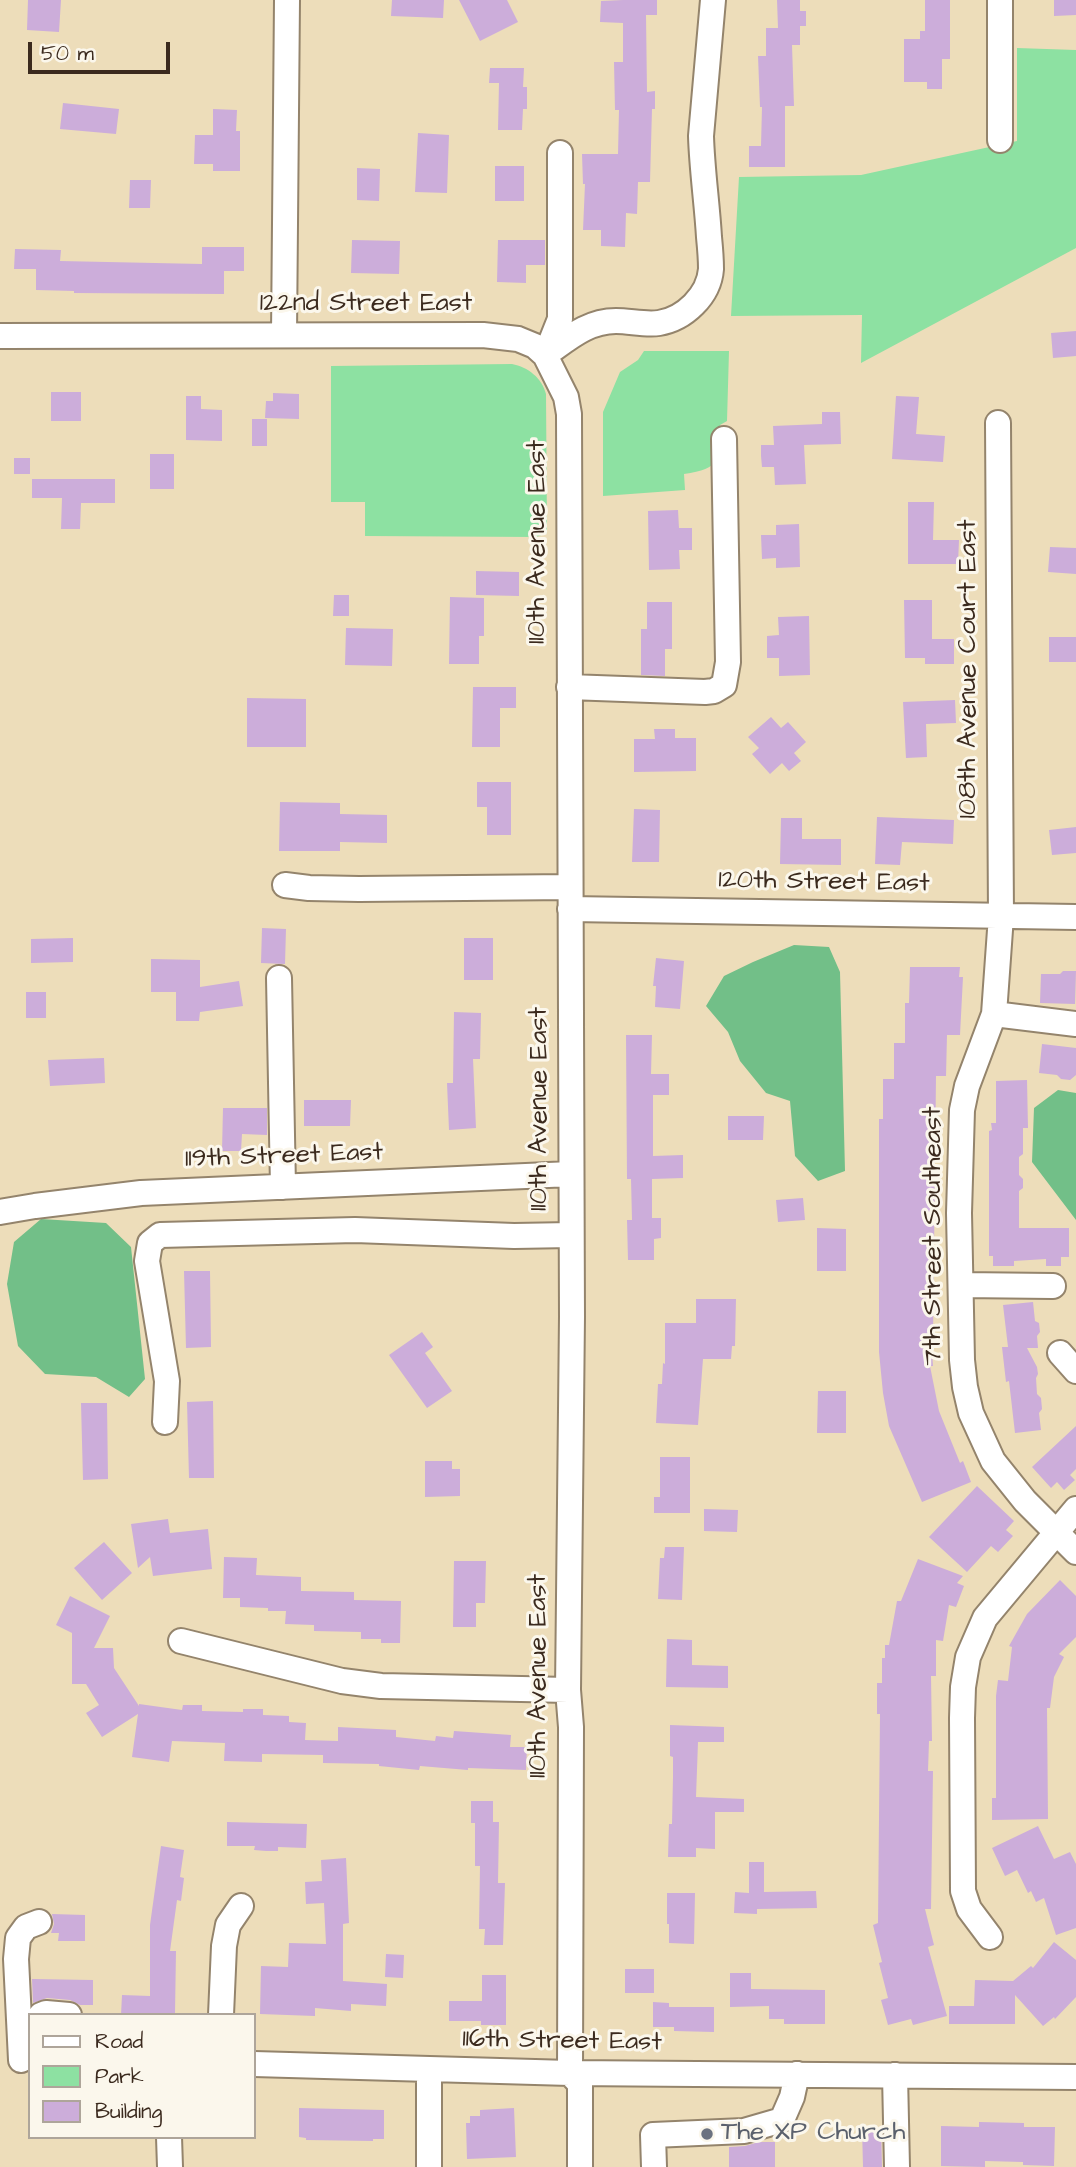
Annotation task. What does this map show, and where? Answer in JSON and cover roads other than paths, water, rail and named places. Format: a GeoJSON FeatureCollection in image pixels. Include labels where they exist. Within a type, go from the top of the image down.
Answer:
{"type":"FeatureCollection","features":[{"type":"Feature","properties":{"kind":"street"},"geometry":{"type":"LineString","coordinates":[[284,335],[287,0]]}},
{"type":"Feature","properties":{"kind":"street"},"geometry":{"type":"LineString","coordinates":[[545,355],[584,327],[613,321],[657,323],[673,319],[691,307],[704,290],[711,270],[701,136],[706,55],[713,0]]}},
{"type":"Feature","properties":{"kind":"street"},"geometry":{"type":"LineString","coordinates":[[1000,0],[1000,140]]}},
{"type":"Feature","properties":{"kind":"street"},"geometry":{"type":"LineString","coordinates":[[545,355],[560,319],[560,153]]}},
{"type":"Feature","properties":{"kind":"street","name":"122nd Street East"},"geometry":{"type":"LineString","coordinates":[[0,336],[483,335],[518,339],[535,346],[545,355]]}},
{"type":"Feature","properties":{"kind":"street","name":"110th Avenue East"},"geometry":{"type":"LineString","coordinates":[[545,355],[566,397],[569,414],[570,2073],[580,2084],[580,2167]]}},
{"type":"Feature","properties":{"kind":"street","name":"108th Avenue Court East"},"geometry":{"type":"LineString","coordinates":[[998,423],[1001,916]]}},
{"type":"Feature","properties":{"kind":"street"},"geometry":{"type":"LineString","coordinates":[[569,687],[705,692],[714,691],[724,685],[728,662],[724,439]]}},
{"type":"Feature","properties":{"kind":"street","name":"120th Street East"},"geometry":{"type":"LineString","coordinates":[[285,885],[1076,917]]}},
{"type":"Feature","properties":{"kind":"street","name":"7th Street Southeast"},"geometry":{"type":"LineString","coordinates":[[1001,916],[994,1014],[967,1086],[962,1110],[959,1213],[965,1387],[971,1413],[993,1461],[1024,1501],[1076,1552]]}},
{"type":"Feature","properties":{"kind":"street"},"geometry":{"type":"LineString","coordinates":[[279,978],[283,1187]]}},
{"type":"Feature","properties":{"kind":"street"},"geometry":{"type":"LineString","coordinates":[[994,1014],[1076,1024]]}},
{"type":"Feature","properties":{"kind":"street","name":"119th Street East"},"geometry":{"type":"LineString","coordinates":[[0,1212],[141,1193],[571,1174]]}},
{"type":"Feature","properties":{"kind":"street"},"geometry":{"type":"LineString","coordinates":[[165,1422],[167,1381],[147,1261],[150,1243],[160,1235],[355,1230],[514,1236],[571,1235]]}},
{"type":"Feature","properties":{"kind":"street"},"geometry":{"type":"LineString","coordinates":[[961,1285],[1053,1286]]}},
{"type":"Feature","properties":{"kind":"street"},"geometry":{"type":"LineString","coordinates":[[990,1937],[969,1909],[963,1891],[963,1687],[968,1657],[985,1618],[1076,1509]]}},
{"type":"Feature","properties":{"kind":"street"},"geometry":{"type":"LineString","coordinates":[[181,1641],[368,1685],[568,1690]]}},
{"type":"Feature","properties":{"kind":"street"},"geometry":{"type":"LineString","coordinates":[[222,2013],[224,1946],[228,1925],[241,1906]]}},
{"type":"Feature","properties":{"kind":"street"},"geometry":{"type":"LineString","coordinates":[[29,2013],[16,1959],[18,1938],[26,1927],[39,1923]]}},
{"type":"Feature","properties":{"kind":"street"},"geometry":{"type":"LineString","coordinates":[[17,2060],[28,2025]]}},
{"type":"Feature","properties":{"kind":"street","name":"116th Street East"},"geometry":{"type":"LineString","coordinates":[[256,2064],[570,2073],[1076,2077]]}},
{"type":"Feature","properties":{"kind":"street"},"geometry":{"type":"LineString","coordinates":[[429,2070],[429,2167]]}},
{"type":"Feature","properties":{"kind":"street"},"geometry":{"type":"LineString","coordinates":[[654,2167],[653,2135],[744,2131],[782,2120],[792,2097],[797,2074]]}},
{"type":"Feature","properties":{"kind":"street"},"geometry":{"type":"LineString","coordinates":[[895,2076],[897,2167]]}},
{"type":"Feature","properties":{"kind":"street"},"geometry":{"type":"LineString","coordinates":[[169,2139],[170,2167]]}},
{"type":"Feature","properties":{"kind":"place","name":"The XP Church"},"geometry":{"type":"Point","coordinates":[707,2134]}}]}
